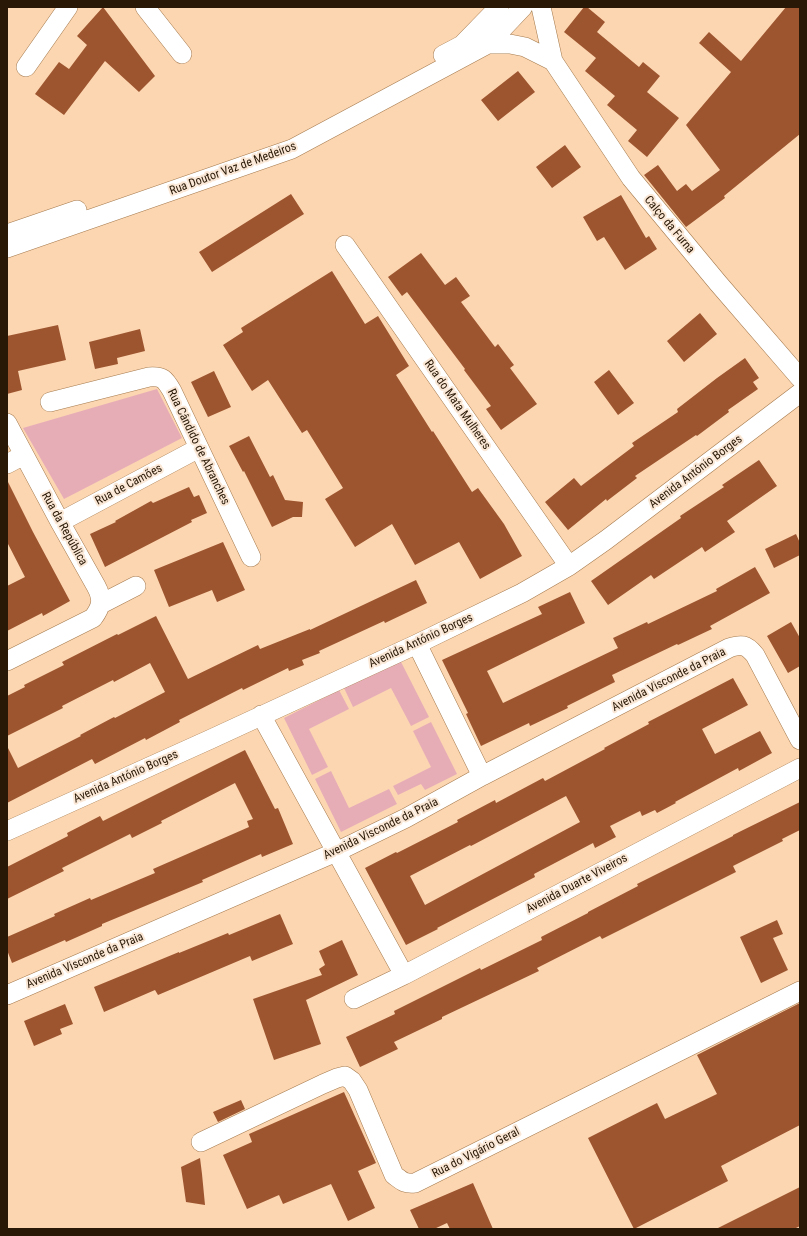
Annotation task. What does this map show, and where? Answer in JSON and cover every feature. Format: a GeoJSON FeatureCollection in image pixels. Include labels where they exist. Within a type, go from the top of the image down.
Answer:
{"type":"FeatureCollection","features":[{"type":"Feature","properties":{"kind":"street"},"geometry":{"type":"LineString","coordinates":[[26,67],[68,7]]}},
{"type":"Feature","properties":{"kind":"street"},"geometry":{"type":"LineString","coordinates":[[145,7],[182,54]]}},
{"type":"Feature","properties":{"kind":"street","name":"Rua Doutor Vaz de Medeiros"},"geometry":{"type":"LineString","coordinates":[[7,234],[285,140],[462,45],[499,7]]}},
{"type":"Feature","properties":{"kind":"street","name":"Rua Doutor Vaz de Medeiros"},"geometry":{"type":"LineString","coordinates":[[7,248],[292,149],[488,44],[522,7]]}},
{"type":"Feature","properties":{"kind":"street","name":"Calço da Furna"},"geometry":{"type":"LineString","coordinates":[[541,7],[553,61],[631,178],[718,283],[800,378]]}},
{"type":"Feature","properties":{"kind":"street"},"geometry":{"type":"LineString","coordinates":[[488,44],[510,44],[525,48],[553,61]]}},
{"type":"Feature","properties":{"kind":"street","name":"Rua do Mata Mulheres"},"geometry":{"type":"LineString","coordinates":[[345,244],[569,566]]}},
{"type":"Feature","properties":{"kind":"street","name":"Rua Cândido de Abranches"},"geometry":{"type":"LineString","coordinates":[[50,402],[149,377],[158,376],[165,380],[172,391],[250,557]]}},
{"type":"Feature","properties":{"kind":"street","name":"Avenida António Borges"},"geometry":{"type":"LineString","coordinates":[[7,831],[417,644],[522,593],[569,566],[612,536],[800,393]]}},
{"type":"Feature","properties":{"kind":"street","name":"Rua da República"},"geometry":{"type":"LineString","coordinates":[[7,423],[96,586],[100,594],[100,604]]}},
{"type":"Feature","properties":{"kind":"street","name":"Rua de Camões"},"geometry":{"type":"LineString","coordinates":[[60,522],[199,448]]}},
{"type":"Feature","properties":{"kind":"street"},"geometry":{"type":"LineString","coordinates":[[7,464],[24,455]]}},
{"type":"Feature","properties":{"kind":"street"},"geometry":{"type":"LineString","coordinates":[[7,661],[93,618],[99,610],[100,604],[136,586]]}},
{"type":"Feature","properties":{"kind":"street"},"geometry":{"type":"LineString","coordinates":[[417,644],[482,776]]}},
{"type":"Feature","properties":{"kind":"street","name":"Avenida Visconde da Praia"},"geometry":{"type":"LineString","coordinates":[[7,995],[336,852],[406,818],[482,776],[729,648],[738,645],[746,646],[755,655],[800,740]]}},
{"type":"Feature","properties":{"kind":"street"},"geometry":{"type":"LineString","coordinates":[[261,716],[404,975]]}},
{"type":"Feature","properties":{"kind":"street","name":"Avenida Duarte Viveiros"},"geometry":{"type":"LineString","coordinates":[[354,999],[404,975],[800,768]]}},
{"type":"Feature","properties":{"kind":"street","name":"Rua do Vigário Geral"},"geometry":{"type":"LineString","coordinates":[[200,1142],[323,1084],[345,1076],[352,1081],[358,1090],[394,1175],[408,1184],[414,1183],[800,992]]}},
{"type":"Feature","properties":{"kind":"shaded area"},"geometry":{"type":"Polygon","coordinates":[[[157,389],[182,438],[64,499],[23,428],[157,389]]]}},
{"type":"Feature","properties":{"kind":"shaded area"},"geometry":{"type":"Polygon","coordinates":[[[400,660],[429,717],[411,726],[391,688],[353,707],[344,688],[400,660]]]}},
{"type":"Feature","properties":{"kind":"shaded area"},"geometry":{"type":"Polygon","coordinates":[[[339,690],[349,709],[309,729],[328,767],[312,775],[284,718],[339,690]]]}},
{"type":"Feature","properties":{"kind":"shaded area"},"geometry":{"type":"Polygon","coordinates":[[[431,722],[457,774],[425,790],[421,784],[398,795],[393,786],[431,767],[413,731],[431,722]]]}},
{"type":"Feature","properties":{"kind":"shaded area"},"geometry":{"type":"Polygon","coordinates":[[[331,771],[349,808],[389,789],[397,804],[341,832],[315,779],[331,771]]]}},
{"type":"Feature","properties":{"kind":"building"},"geometry":{"type":"Polygon","coordinates":[[[103,7],[155,76],[139,92],[105,61],[64,115],[35,94],[59,62],[69,69],[87,45],[77,36],[103,7]]]}},
{"type":"Feature","properties":{"kind":"building"},"geometry":{"type":"Polygon","coordinates":[[[584,7],[587,7],[605,22],[597,32],[639,67],[643,62],[660,76],[647,92],[679,118],[647,157],[628,141],[637,130],[607,105],[615,96],[585,71],[596,58],[564,32],[584,7]]]}},
{"type":"Feature","properties":{"kind":"building"},"geometry":{"type":"Polygon","coordinates":[[[786,7],[800,7],[800,134],[724,196],[725,198],[686,227],[644,175],[658,165],[677,191],[686,184],[692,191],[720,170],[686,125],[731,72],[699,43],[709,32],[741,61],[786,7]]]}},
{"type":"Feature","properties":{"kind":"building"},"geometry":{"type":"Polygon","coordinates":[[[518,71],[535,92],[498,121],[481,100],[518,71]]]}},
{"type":"Feature","properties":{"kind":"building"},"geometry":{"type":"Polygon","coordinates":[[[565,145],[581,167],[552,188],[536,167],[565,145]]]}},
{"type":"Feature","properties":{"kind":"building"},"geometry":{"type":"Polygon","coordinates":[[[291,194],[304,214],[212,272],[199,252],[291,194]]]}},
{"type":"Feature","properties":{"kind":"building"},"geometry":{"type":"Polygon","coordinates":[[[621,195],[646,238],[649,236],[657,249],[625,270],[604,237],[597,241],[583,217],[621,195]]]}},
{"type":"Feature","properties":{"kind":"building"},"geometry":{"type":"Polygon","coordinates":[[[421,253],[445,285],[456,277],[470,296],[461,302],[495,347],[498,344],[514,365],[510,368],[537,404],[501,430],[486,409],[491,406],[464,370],[465,369],[407,292],[402,296],[388,277],[421,253]]]}},
{"type":"Feature","properties":{"kind":"building"},"geometry":{"type":"Polygon","coordinates":[[[332,271],[365,324],[378,316],[409,366],[396,375],[472,492],[478,488],[504,524],[522,556],[480,579],[459,542],[415,565],[392,524],[355,547],[325,499],[343,488],[307,430],[302,433],[268,380],[252,391],[223,345],[243,332],[241,328],[332,271]]]}},
{"type":"Feature","properties":{"kind":"building"},"geometry":{"type":"Polygon","coordinates":[[[700,313],[717,334],[684,362],[667,341],[700,313]]]}},
{"type":"Feature","properties":{"kind":"building"},"geometry":{"type":"Polygon","coordinates":[[[58,325],[66,360],[18,371],[22,390],[7,394],[7,336],[58,325]]]}},
{"type":"Feature","properties":{"kind":"building"},"geometry":{"type":"Polygon","coordinates":[[[140,329],[145,351],[117,358],[118,364],[95,369],[89,342],[140,329]]]}},
{"type":"Feature","properties":{"kind":"building"},"geometry":{"type":"Polygon","coordinates":[[[745,358],[759,378],[753,382],[758,389],[728,410],[729,412],[697,436],[696,435],[635,476],[637,478],[607,501],[606,499],[568,530],[545,502],[574,478],[581,486],[634,446],[632,443],[678,412],[677,409],[745,358]]]}},
{"type":"Feature","properties":{"kind":"building"},"geometry":{"type":"Polygon","coordinates":[[[609,370],[634,403],[618,415],[594,382],[609,370]]]}},
{"type":"Feature","properties":{"kind":"building"},"geometry":{"type":"Polygon","coordinates":[[[214,371],[231,407],[208,417],[191,382],[214,371]]]}},
{"type":"Feature","properties":{"kind":"building"},"geometry":{"type":"Polygon","coordinates":[[[249,436],[270,477],[273,475],[285,500],[303,502],[302,517],[293,517],[272,527],[244,471],[243,472],[229,446],[249,436]]]}},
{"type":"Feature","properties":{"kind":"building"},"geometry":{"type":"Polygon","coordinates":[[[759,460],[777,486],[727,521],[735,532],[705,552],[702,547],[654,579],[651,575],[608,605],[591,581],[681,518],[680,516],[724,487],[722,485],[759,460]]]}},
{"type":"Feature","properties":{"kind":"building"},"geometry":{"type":"Polygon","coordinates":[[[7,480],[70,601],[43,616],[42,613],[7,631],[7,586],[25,577],[7,542],[7,480]]]}},
{"type":"Feature","properties":{"kind":"building"},"geometry":{"type":"Polygon","coordinates":[[[189,487],[194,497],[199,495],[207,513],[191,520],[192,522],[105,567],[90,534],[116,522],[115,521],[151,501],[153,503],[189,487]]]}},
{"type":"Feature","properties":{"kind":"building"},"geometry":{"type":"Polygon","coordinates":[[[796,534],[800,543],[800,555],[774,568],[765,549],[796,534]]]}},
{"type":"Feature","properties":{"kind":"building"},"geometry":{"type":"Polygon","coordinates":[[[223,542],[245,590],[217,602],[212,590],[169,607],[154,570],[223,542]]]}},
{"type":"Feature","properties":{"kind":"building"},"geometry":{"type":"Polygon","coordinates":[[[755,567],[770,593],[710,626],[712,629],[612,675],[615,682],[567,706],[568,708],[530,726],[529,723],[481,746],[466,714],[468,713],[442,660],[542,614],[538,607],[570,592],[585,623],[487,671],[503,703],[618,648],[613,638],[647,622],[648,624],[717,591],[716,589],[755,567]]]}},
{"type":"Feature","properties":{"kind":"building"},"geometry":{"type":"Polygon","coordinates":[[[416,580],[427,603],[385,623],[384,621],[319,651],[320,653],[302,660],[304,665],[289,671],[288,668],[243,690],[242,688],[179,720],[180,722],[146,740],[145,738],[95,764],[92,759],[7,803],[7,746],[18,768],[81,736],[80,735],[114,717],[115,718],[165,692],[150,663],[114,682],[113,680],[62,706],[63,708],[7,736],[7,696],[25,687],[24,685],[64,665],[62,662],[156,616],[188,679],[258,645],[260,649],[310,630],[416,580]]]}},
{"type":"Feature","properties":{"kind":"building"},"geometry":{"type":"Polygon","coordinates":[[[791,622],[800,638],[800,666],[788,673],[767,636],[791,622]]]}},
{"type":"Feature","properties":{"kind":"building"},"geometry":{"type":"Polygon","coordinates":[[[733,678],[748,705],[702,729],[715,754],[760,731],[772,753],[739,771],[738,768],[657,813],[655,810],[642,816],[640,811],[610,826],[616,837],[595,848],[593,843],[534,874],[535,877],[406,945],[365,868],[458,822],[457,820],[495,800],[496,803],[543,778],[545,781],[649,724],[648,722],[733,678]],[[566,796],[410,876],[425,905],[580,822],[566,796]]]}},
{"type":"Feature","properties":{"kind":"building"},"geometry":{"type":"Polygon","coordinates":[[[245,750],[275,809],[278,808],[293,844],[262,857],[261,854],[202,880],[203,882],[102,924],[102,926],[66,942],[65,940],[12,963],[7,950],[7,937],[55,916],[54,914],[90,898],[91,900],[155,873],[153,869],[249,827],[247,821],[253,819],[235,783],[161,821],[162,823],[132,838],[130,834],[62,868],[64,871],[7,899],[7,867],[68,836],[67,833],[100,816],[103,821],[245,750]]]}},
{"type":"Feature","properties":{"kind":"building"},"geometry":{"type":"Polygon","coordinates":[[[800,802],[800,830],[782,839],[783,841],[733,866],[736,872],[602,939],[600,936],[537,968],[539,971],[442,1017],[442,1019],[394,1042],[398,1049],[360,1067],[346,1037],[395,1014],[394,1011],[480,968],[481,970],[542,940],[541,937],[638,886],[637,884],[800,802]]]}},
{"type":"Feature","properties":{"kind":"building"},"geometry":{"type":"Polygon","coordinates":[[[280,914],[293,944],[252,961],[250,956],[158,995],[155,990],[104,1012],[94,987],[179,952],[228,933],[229,935],[280,914]]]}},
{"type":"Feature","properties":{"kind":"building"},"geometry":{"type":"Polygon","coordinates":[[[777,920],[783,934],[773,938],[788,970],[761,983],[740,937],[777,920]]]}},
{"type":"Feature","properties":{"kind":"building"},"geometry":{"type":"Polygon","coordinates":[[[342,940],[358,975],[306,1000],[321,1044],[274,1060],[253,999],[322,975],[319,969],[325,965],[319,951],[342,940]]]}},
{"type":"Feature","properties":{"kind":"building"},"geometry":{"type":"Polygon","coordinates":[[[800,1003],[800,1125],[721,1166],[728,1181],[634,1229],[588,1138],[657,1103],[665,1119],[717,1094],[697,1055],[800,1003]]]}},
{"type":"Feature","properties":{"kind":"building"},"geometry":{"type":"Polygon","coordinates":[[[65,1004],[73,1024],[60,1029],[62,1034],[34,1046],[24,1021],[65,1004]]]}},
{"type":"Feature","properties":{"kind":"building"},"geometry":{"type":"Polygon","coordinates":[[[344,1092],[376,1163],[358,1171],[375,1208],[348,1221],[331,1184],[283,1204],[279,1195],[247,1209],[223,1155],[252,1142],[249,1134],[344,1092]]]}},
{"type":"Feature","properties":{"kind":"building"},"geometry":{"type":"Polygon","coordinates":[[[241,1100],[245,1109],[218,1122],[213,1112],[241,1100]]]}},
{"type":"Feature","properties":{"kind":"building"},"geometry":{"type":"Polygon","coordinates":[[[200,1158],[205,1205],[186,1202],[181,1167],[200,1158]]]}},
{"type":"Feature","properties":{"kind":"building"},"geometry":{"type":"Polygon","coordinates":[[[473,1183],[493,1229],[450,1229],[447,1223],[434,1229],[419,1229],[410,1210],[473,1183]]]}},
{"type":"Feature","properties":{"kind":"building"},"geometry":{"type":"Polygon","coordinates":[[[800,1187],[800,1226],[794,1229],[716,1229],[800,1187]]]}}]}
